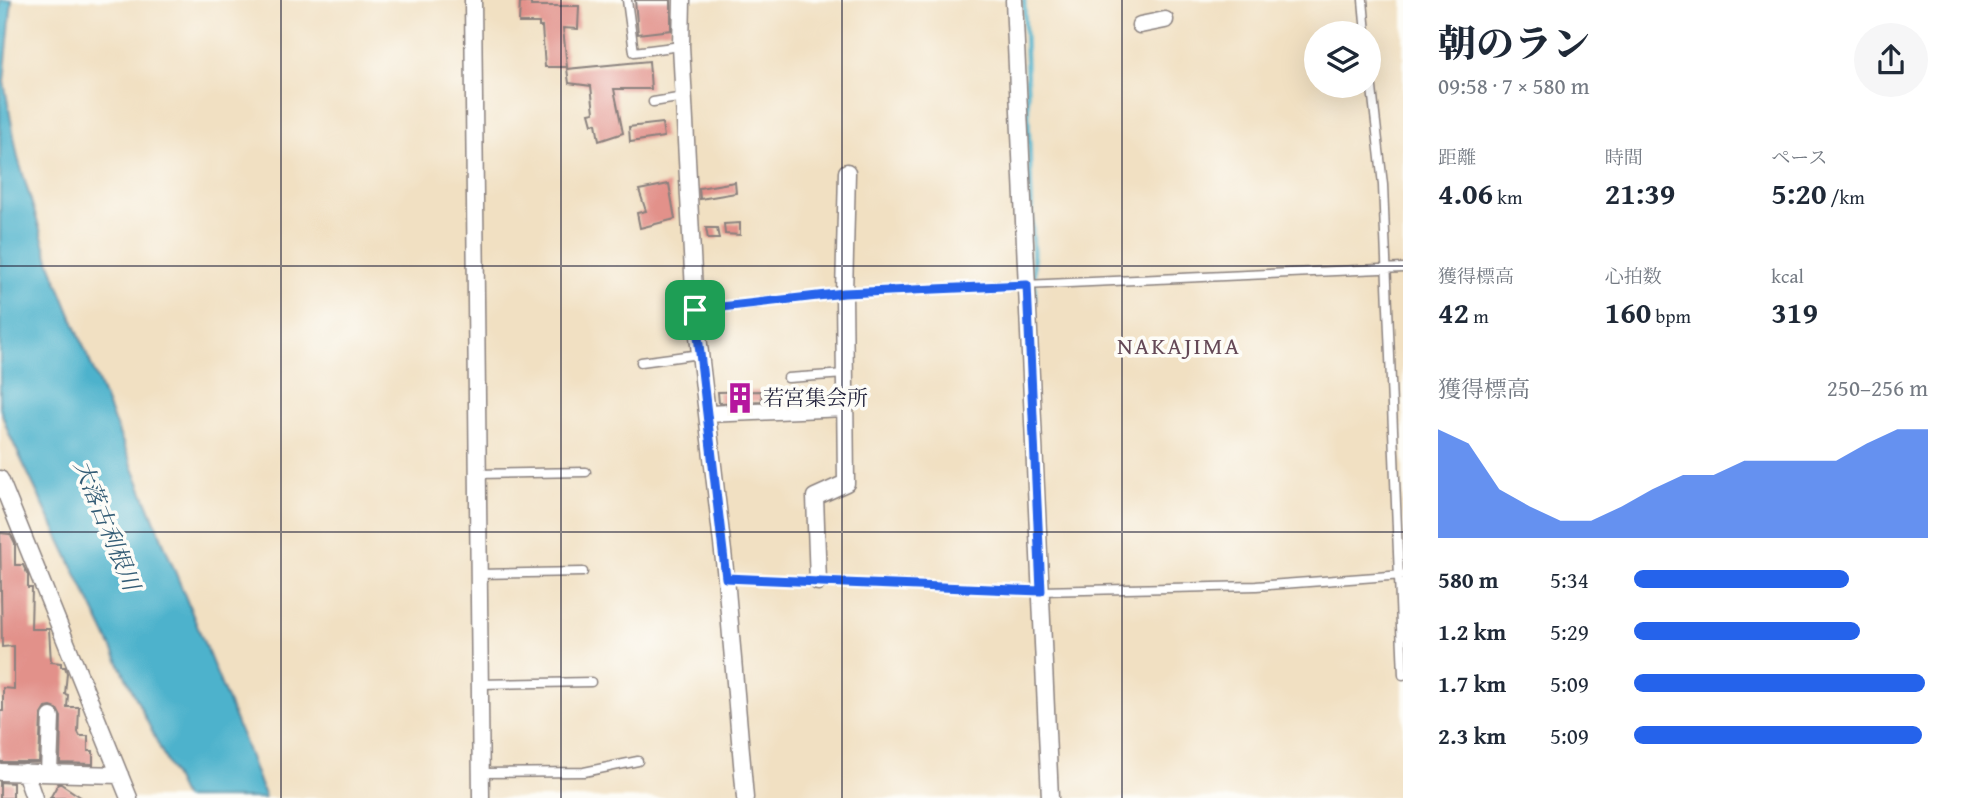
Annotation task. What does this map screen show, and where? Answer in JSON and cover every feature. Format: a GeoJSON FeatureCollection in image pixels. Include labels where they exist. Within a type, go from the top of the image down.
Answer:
{"type":"FeatureCollection","features":[{"type":"Feature","properties":{"kind":"street"},"geometry":{"type":"LineString","coordinates":[[473,0],[481,798]]}},
{"type":"Feature","properties":{"kind":"street"},"geometry":{"type":"LineString","coordinates":[[682,0],[681,46],[695,310],[726,578],[745,798]]}},
{"type":"Feature","properties":{"kind":"street"},"geometry":{"type":"LineString","coordinates":[[1014,0],[1050,798]]}},
{"type":"Feature","properties":{"kind":"street"},"geometry":{"type":"LineString","coordinates":[[1140,25],[1165,20]]}},
{"type":"Feature","properties":{"kind":"street"},"geometry":{"type":"LineString","coordinates":[[818,582],[815,497],[846,483],[844,293],[847,172]]}},
{"type":"Feature","properties":{"kind":"street"},"geometry":{"type":"LineString","coordinates":[[707,414],[845,408]]}},
{"type":"Feature","properties":{"kind":"street"},"geometry":{"type":"LineString","coordinates":[[0,479],[129,798]]}},
{"type":"Feature","properties":{"kind":"street"},"geometry":{"type":"LineString","coordinates":[[50,773],[51,717]]}},
{"type":"Feature","properties":{"kind":"street"},"geometry":{"type":"LineString","coordinates":[[0,772],[120,775]]}},
{"type":"Feature","properties":{"kind":"street"},"geometry":{"type":"LineString","coordinates":[[25,772],[34,798]]}},
{"type":"Feature","properties":{"kind":"lane"},"geometry":{"type":"LineString","coordinates":[[627,0],[634,52],[681,46]]}},
{"type":"Feature","properties":{"kind":"lane"},"geometry":{"type":"LineString","coordinates":[[1363,0],[1365,21]]}},
{"type":"Feature","properties":{"kind":"lane"},"geometry":{"type":"LineString","coordinates":[[653,102],[684,97]]}},
{"type":"Feature","properties":{"kind":"lane"},"geometry":{"type":"LineString","coordinates":[[1373,98],[1383,185],[1403,675]]}},
{"type":"Feature","properties":{"kind":"lane"},"geometry":{"type":"LineString","coordinates":[[695,310],[844,293],[1403,268]]}},
{"type":"Feature","properties":{"kind":"lane"},"geometry":{"type":"LineString","coordinates":[[641,362],[700,354]]}},
{"type":"Feature","properties":{"kind":"lane"},"geometry":{"type":"LineString","coordinates":[[788,378],[845,374]]}},
{"type":"Feature","properties":{"kind":"lane"},"geometry":{"type":"LineString","coordinates":[[478,474],[586,472]]}},
{"type":"Feature","properties":{"kind":"lane"},"geometry":{"type":"LineString","coordinates":[[479,574],[583,572]]}},
{"type":"Feature","properties":{"kind":"lane"},"geometry":{"type":"LineString","coordinates":[[726,578],[1041,591],[1255,586],[1401,575]]}},
{"type":"Feature","properties":{"kind":"lane"},"geometry":{"type":"LineString","coordinates":[[480,684],[591,682]]}},
{"type":"Feature","properties":{"kind":"lane"},"geometry":{"type":"LineString","coordinates":[[480,773],[584,772],[638,761]]}},
{"type":"Feature","properties":{"kind":"water","name":"大落古利根川"},"geometry":{"type":"Polygon","coordinates":[[[0,0],[12,0],[4,82],[18,158],[51,266],[265,798],[184,798],[9,434],[0,408],[0,0]]]}},
{"type":"Feature","properties":{"kind":"building"},"geometry":{"type":"Polygon","coordinates":[[[635,0],[671,0],[671,30],[638,34],[635,0]]]}},
{"type":"Feature","properties":{"kind":"building"},"geometry":{"type":"Polygon","coordinates":[[[520,2],[531,3],[531,6],[579,6],[578,29],[563,28],[567,67],[545,67],[542,27],[539,27],[539,23],[519,23],[520,2]]]}},
{"type":"Feature","properties":{"kind":"building"},"geometry":{"type":"Polygon","coordinates":[[[649,61],[651,89],[614,89],[623,133],[599,141],[596,123],[592,124],[589,113],[594,112],[591,86],[569,83],[567,69],[649,61]]]}},
{"type":"Feature","properties":{"kind":"building"},"geometry":{"type":"Polygon","coordinates":[[[662,123],[664,137],[630,142],[629,127],[662,123]]]}},
{"type":"Feature","properties":{"kind":"building"},"geometry":{"type":"Polygon","coordinates":[[[735,182],[736,193],[700,199],[699,188],[735,182]]]}},
{"type":"Feature","properties":{"kind":"building"},"geometry":{"type":"Polygon","coordinates":[[[669,184],[675,219],[640,228],[637,213],[646,211],[639,190],[669,184]]]}},
{"type":"Feature","properties":{"kind":"building"},"geometry":{"type":"Polygon","coordinates":[[[740,223],[740,235],[725,234],[724,224],[740,223]]]}},
{"type":"Feature","properties":{"kind":"building"},"geometry":{"type":"Polygon","coordinates":[[[706,228],[717,228],[719,239],[708,239],[706,228]]]}},
{"type":"Feature","properties":{"kind":"building","name":"若宮集会所"},"geometry":{"type":"Polygon","coordinates":[[[761,391],[762,401],[719,403],[718,392],[761,391]]]}},
{"type":"Feature","properties":{"kind":"building"},"geometry":{"type":"Polygon","coordinates":[[[0,533],[10,534],[12,537],[15,543],[15,565],[23,565],[28,575],[28,588],[32,588],[31,629],[49,629],[51,662],[61,663],[61,667],[65,667],[67,707],[79,707],[78,732],[80,736],[88,736],[88,751],[93,751],[93,764],[60,763],[61,717],[57,709],[51,707],[46,708],[41,716],[39,762],[0,762],[0,711],[3,711],[3,688],[14,689],[14,646],[2,647],[0,533]]]}},
{"type":"Feature","properties":{"kind":"building"},"geometry":{"type":"Polygon","coordinates":[[[0,782],[13,783],[13,798],[0,798],[0,782]]]}},
{"type":"Feature","properties":{"kind":"building"},"geometry":{"type":"Polygon","coordinates":[[[58,784],[61,784],[82,798],[50,798],[58,784]]]}},
{"type":"Feature","properties":{"kind":"waterway"},"geometry":{"type":"LineString","coordinates":[[1024,0],[1035,301]]}},
{"type":"Feature","properties":{"kind":"place","name":"若宮集会所"},"geometry":{"type":"Point","coordinates":[740,398]}},
{"type":"Feature","properties":{"kind":"district","name":"NAKAJIMA"},"geometry":{"type":"Point","coordinates":[1179,346]}},
{"type":"Feature","properties":{"kind":"route"},"geometry":{"type":"LineString","coordinates":[[1027,285],[1041,591],[726,578],[695,310],[844,293],[1027,285]]}}]}
